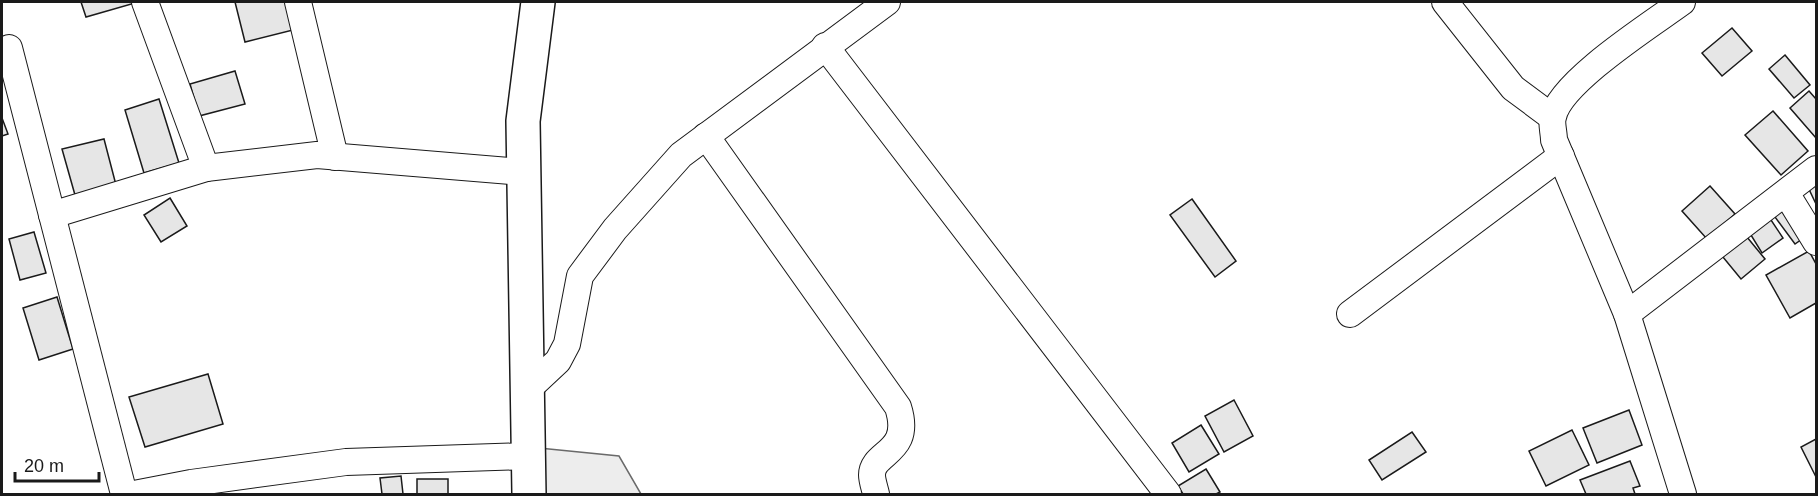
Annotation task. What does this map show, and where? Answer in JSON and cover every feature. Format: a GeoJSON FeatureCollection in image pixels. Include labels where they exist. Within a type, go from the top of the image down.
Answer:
{"type":"FeatureCollection","features":[{"type":"Feature","properties":{"kind":"street"},"geometry":{"type":"LineString","coordinates":[[145,2],[206,168]]}},
{"type":"Feature","properties":{"kind":"street"},"geometry":{"type":"LineString","coordinates":[[298,2],[335,156]]}},
{"type":"Feature","properties":{"kind":"street"},"geometry":{"type":"LineString","coordinates":[[529,495],[523,122],[538,2]]}},
{"type":"Feature","properties":{"kind":"street"},"geometry":{"type":"LineString","coordinates":[[527,390],[558,361],[567,344],[580,276],[615,229],[681,155],[887,2]]}},
{"type":"Feature","properties":{"kind":"street"},"geometry":{"type":"LineString","coordinates":[[1445,2],[1513,88],[1552,117]]}},
{"type":"Feature","properties":{"kind":"street"},"geometry":{"type":"LineString","coordinates":[[1682,2],[1596,65],[1562,97],[1552,117],[1554,140],[1627,314],[1683,495]]}},
{"type":"Feature","properties":{"kind":"street"},"geometry":{"type":"LineString","coordinates":[[825,46],[1168,495]]}},
{"type":"Feature","properties":{"kind":"street"},"geometry":{"type":"LineString","coordinates":[[9,48],[124,495]]}},
{"type":"Feature","properties":{"kind":"street"},"geometry":{"type":"LineString","coordinates":[[706,136],[898,407],[903,423],[901,435],[889,452],[875,465],[872,474],[876,495]]}},
{"type":"Feature","properties":{"kind":"street"},"geometry":{"type":"LineString","coordinates":[[52,215],[206,168],[316,155],[523,172]]}},
{"type":"Feature","properties":{"kind":"street"},"geometry":{"type":"LineString","coordinates":[[1350,314],[1561,156]]}},
{"type":"Feature","properties":{"kind":"street"},"geometry":{"type":"LineString","coordinates":[[1627,314],[1816,169]]}},
{"type":"Feature","properties":{"kind":"street"},"geometry":{"type":"LineString","coordinates":[[1786,192],[1816,242]]}},
{"type":"Feature","properties":{"kind":"street"},"geometry":{"type":"LineString","coordinates":[[134,495],[191,483],[346,462],[528,456]]}},
{"type":"Feature","properties":{"kind":"shaded area"},"geometry":{"type":"Polygon","coordinates":[[[539,448],[619,456],[641,494],[540,494],[539,448]]]}},
{"type":"Feature","properties":{"kind":"building"},"geometry":{"type":"Polygon","coordinates":[[[81,2],[135,2],[135,3],[86,17],[81,2]]]}},
{"type":"Feature","properties":{"kind":"building"},"geometry":{"type":"Polygon","coordinates":[[[235,2],[290,2],[297,29],[245,42],[235,2]]]}},
{"type":"Feature","properties":{"kind":"building"},"geometry":{"type":"Polygon","coordinates":[[[1732,28],[1752,51],[1722,76],[1702,53],[1732,28]]]}},
{"type":"Feature","properties":{"kind":"building"},"geometry":{"type":"Polygon","coordinates":[[[1785,55],[1810,85],[1794,98],[1769,69],[1785,55]]]}},
{"type":"Feature","properties":{"kind":"building"},"geometry":{"type":"Polygon","coordinates":[[[235,71],[245,104],[199,116],[190,84],[235,71]]]}},
{"type":"Feature","properties":{"kind":"building"},"geometry":{"type":"Polygon","coordinates":[[[1809,91],[1816,99],[1816,138],[1790,108],[1809,91]]]}},
{"type":"Feature","properties":{"kind":"building"},"geometry":{"type":"Polygon","coordinates":[[[159,99],[179,163],[144,173],[125,110],[159,99]]]}},
{"type":"Feature","properties":{"kind":"building"},"geometry":{"type":"Polygon","coordinates":[[[1773,111],[1808,151],[1781,175],[1745,135],[1773,111]]]}},
{"type":"Feature","properties":{"kind":"building"},"geometry":{"type":"Polygon","coordinates":[[[2,118],[8,134],[2,136],[2,118]]]}},
{"type":"Feature","properties":{"kind":"building"},"geometry":{"type":"Polygon","coordinates":[[[104,139],[116,185],[75,195],[62,149],[104,139]]]}},
{"type":"Feature","properties":{"kind":"building"},"geometry":{"type":"Polygon","coordinates":[[[1816,180],[1816,204],[1807,185],[1816,180]]]}},
{"type":"Feature","properties":{"kind":"building"},"geometry":{"type":"Polygon","coordinates":[[[1710,186],[1735,214],[1707,239],[1682,211],[1710,186]]]}},
{"type":"Feature","properties":{"kind":"building"},"geometry":{"type":"Polygon","coordinates":[[[170,198],[187,226],[161,242],[144,215],[170,198]]]}},
{"type":"Feature","properties":{"kind":"building"},"geometry":{"type":"Polygon","coordinates":[[[1192,199],[1236,261],[1215,277],[1170,215],[1192,199]]]}},
{"type":"Feature","properties":{"kind":"building"},"geometry":{"type":"Polygon","coordinates":[[[1786,202],[1809,234],[1795,244],[1772,213],[1786,202]]]}},
{"type":"Feature","properties":{"kind":"building"},"geometry":{"type":"Polygon","coordinates":[[[1767,214],[1783,238],[1762,253],[1746,227],[1767,214]]]}},
{"type":"Feature","properties":{"kind":"building"},"geometry":{"type":"Polygon","coordinates":[[[1742,231],[1765,259],[1741,279],[1718,251],[1742,231]]]}},
{"type":"Feature","properties":{"kind":"building"},"geometry":{"type":"Polygon","coordinates":[[[34,232],[46,273],[20,280],[9,239],[34,232]]]}},
{"type":"Feature","properties":{"kind":"building"},"geometry":{"type":"Polygon","coordinates":[[[1809,251],[1816,264],[1816,303],[1790,318],[1766,275],[1809,251]]]}},
{"type":"Feature","properties":{"kind":"building"},"geometry":{"type":"Polygon","coordinates":[[[57,297],[73,349],[39,360],[23,308],[57,297]]]}},
{"type":"Feature","properties":{"kind":"building"},"geometry":{"type":"Polygon","coordinates":[[[208,374],[223,424],[145,447],[129,397],[208,374]]]}},
{"type":"Feature","properties":{"kind":"building"},"geometry":{"type":"Polygon","coordinates":[[[1234,400],[1253,436],[1224,452],[1205,416],[1234,400]]]}},
{"type":"Feature","properties":{"kind":"building"},"geometry":{"type":"Polygon","coordinates":[[[1629,410],[1642,445],[1597,463],[1583,428],[1629,410]]]}},
{"type":"Feature","properties":{"kind":"building"},"geometry":{"type":"Polygon","coordinates":[[[1201,425],[1219,454],[1189,472],[1172,443],[1201,425]]]}},
{"type":"Feature","properties":{"kind":"building"},"geometry":{"type":"Polygon","coordinates":[[[1572,430],[1589,465],[1546,486],[1529,451],[1572,430]]]}},
{"type":"Feature","properties":{"kind":"building"},"geometry":{"type":"Polygon","coordinates":[[[1412,432],[1426,452],[1382,480],[1369,460],[1412,432]]]}},
{"type":"Feature","properties":{"kind":"building"},"geometry":{"type":"Polygon","coordinates":[[[1816,439],[1816,477],[1801,447],[1816,439]]]}},
{"type":"Feature","properties":{"kind":"building"},"geometry":{"type":"Polygon","coordinates":[[[1630,461],[1640,486],[1633,488],[1635,494],[1586,494],[1580,480],[1630,461]]]}},
{"type":"Feature","properties":{"kind":"building"},"geometry":{"type":"Polygon","coordinates":[[[1206,469],[1220,492],[1183,494],[1178,486],[1206,469]]]}},
{"type":"Feature","properties":{"kind":"building"},"geometry":{"type":"Polygon","coordinates":[[[401,476],[403,494],[382,494],[380,478],[401,476]]]}},
{"type":"Feature","properties":{"kind":"building"},"geometry":{"type":"Polygon","coordinates":[[[417,479],[448,479],[448,494],[417,494],[417,479]]]}}]}
